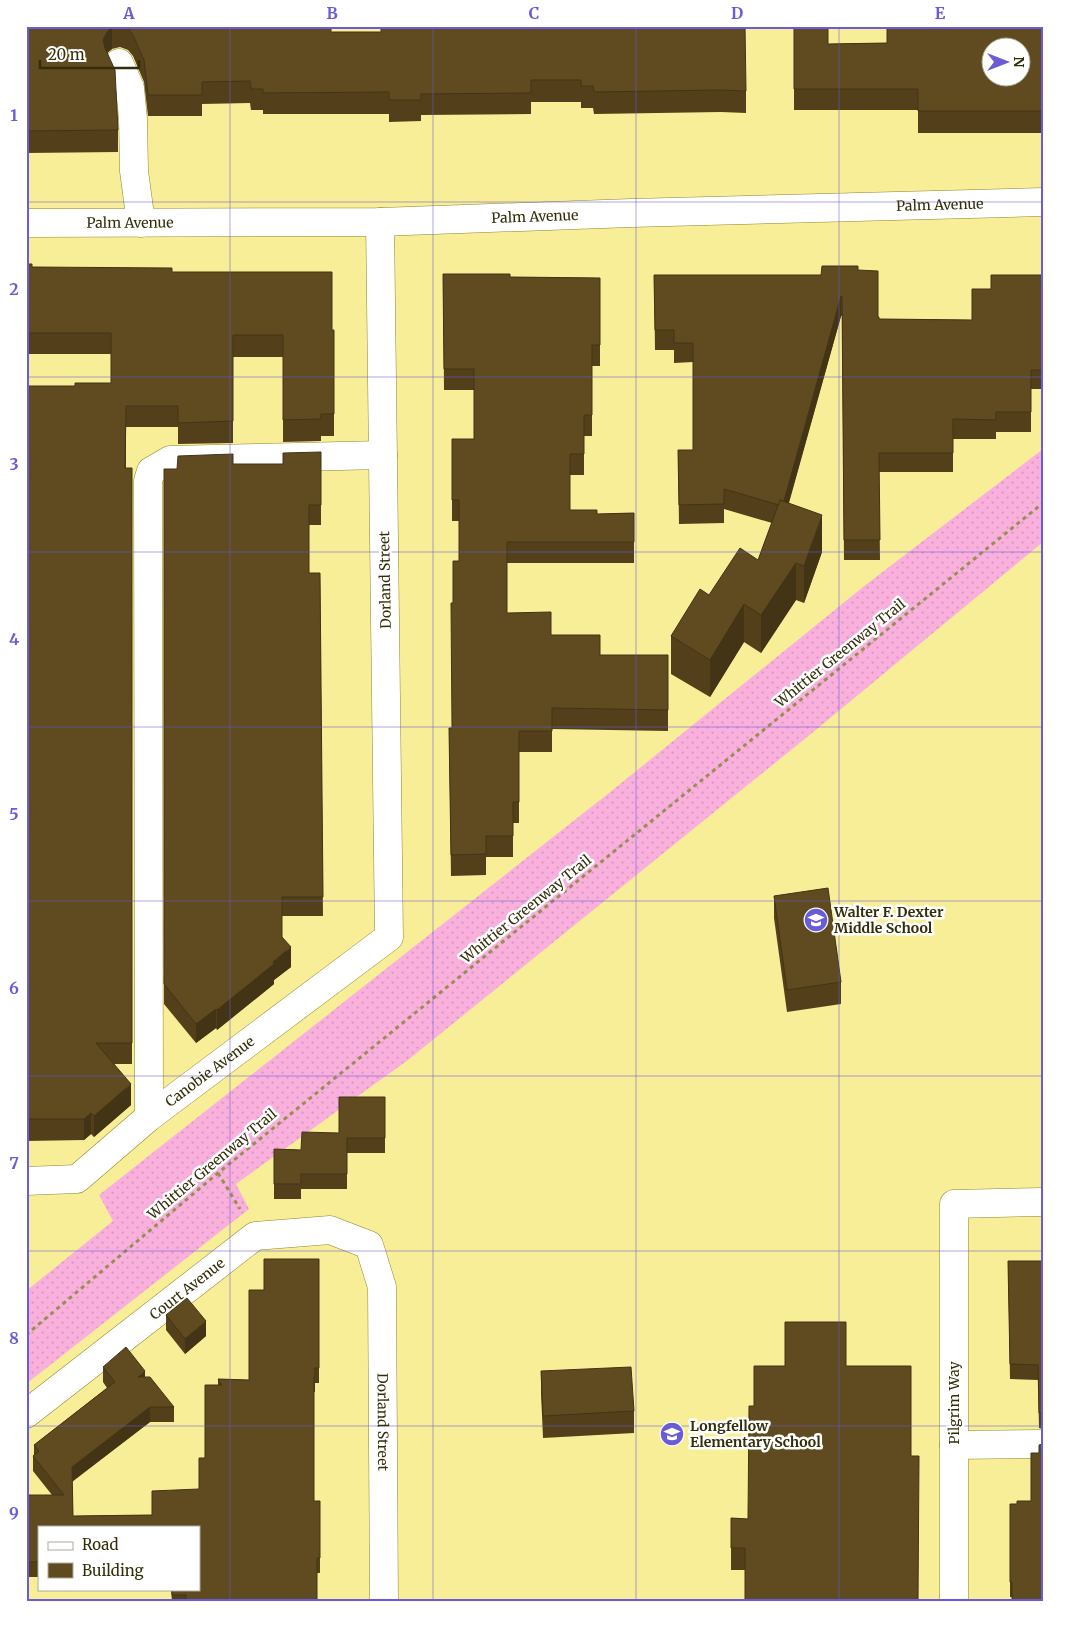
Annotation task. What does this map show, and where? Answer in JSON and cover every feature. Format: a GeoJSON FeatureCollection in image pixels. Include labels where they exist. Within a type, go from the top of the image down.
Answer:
{"type":"FeatureCollection","features":[{"type":"Feature","properties":{"kind":"street"},"geometry":{"type":"LineString","coordinates":[[118,63],[130,88],[134,171],[141,223]]}},
{"type":"Feature","properties":{"kind":"street","name":"Palm Avenue"},"geometry":{"type":"LineString","coordinates":[[26,223],[380,222],[1043,202]]}},
{"type":"Feature","properties":{"kind":"street","name":"Dorland Street"},"geometry":{"type":"LineString","coordinates":[[380,222],[389,937]]}},
{"type":"Feature","properties":{"kind":"street"},"geometry":{"type":"LineString","coordinates":[[149,1117],[148,480],[151,471],[170,460],[383,455]]}},
{"type":"Feature","properties":{"kind":"street","name":"Canobie Avenue"},"geometry":{"type":"LineString","coordinates":[[26,1181],[78,1179],[149,1117],[389,937]]}},
{"type":"Feature","properties":{"kind":"street","name":"Pilgrim Way"},"geometry":{"type":"LineString","coordinates":[[954,1602],[954,1204],[1043,1202]]}},
{"type":"Feature","properties":{"kind":"street","name":"Dorland Street"},"geometry":{"type":"LineString","coordinates":[[255,1236],[330,1230],[369,1245],[382,1287],[384,1602]]}},
{"type":"Feature","properties":{"kind":"street","name":"Court Avenue"},"geometry":{"type":"LineString","coordinates":[[26,1414],[255,1236]]}},
{"type":"Feature","properties":{"kind":"street"},"geometry":{"type":"LineString","coordinates":[[954,1445],[1043,1444]]}},
{"type":"Feature","properties":{"kind":"path","name":"Whittier Greenway Trail"},"geometry":{"type":"LineString","coordinates":[[26,1335],[218,1172],[1043,504]]}},
{"type":"Feature","properties":{"kind":"path"},"geometry":{"type":"LineString","coordinates":[[218,1172],[255,1236]]}},
{"type":"Feature","properties":{"kind":"shaded area"},"geometry":{"type":"Polygon","coordinates":[[[1043,449],[1043,542],[812,733],[408,1060],[236,1184],[249,1209],[26,1384],[26,1291],[113,1221],[99,1195],[609,793],[863,587],[1043,449]]]}},
{"type":"Feature","properties":{"kind":"building"},"geometry":{"type":"Polygon","coordinates":[[[26,26],[117,26],[112,27],[107,32],[103,40],[115,70],[118,130],[26,131],[26,26]]]}},
{"type":"Feature","properties":{"kind":"building"},"geometry":{"type":"Polygon","coordinates":[[[122,26],[331,26],[331,32],[381,32],[381,26],[745,26],[746,91],[594,92],[593,86],[581,86],[581,80],[531,80],[531,93],[421,94],[421,100],[389,100],[389,92],[263,93],[263,89],[251,89],[250,81],[202,82],[202,95],[148,95],[144,60],[133,35],[128,28],[122,26]]]}},
{"type":"Feature","properties":{"kind":"building"},"geometry":{"type":"Polygon","coordinates":[[[794,26],[828,26],[828,44],[887,43],[887,26],[1043,26],[1043,111],[918,111],[918,89],[794,89],[794,26]]]}},
{"type":"Feature","properties":{"kind":"building"},"geometry":{"type":"Polygon","coordinates":[[[26,264],[32,264],[32,267],[172,268],[172,272],[332,272],[334,414],[321,414],[321,419],[283,420],[283,335],[233,335],[233,421],[178,423],[178,406],[126,406],[125,468],[132,468],[132,1043],[96,1043],[131,1084],[94,1116],[91,1113],[84,1119],[26,1119],[26,386],[75,386],[75,383],[111,383],[111,333],[26,333],[26,264]]]}},
{"type":"Feature","properties":{"kind":"building"},"geometry":{"type":"Polygon","coordinates":[[[822,266],[858,266],[858,270],[878,271],[879,319],[972,320],[972,289],[991,289],[991,275],[1043,275],[1043,370],[1031,370],[1031,412],[996,412],[996,420],[953,419],[953,453],[879,453],[880,540],[844,540],[842,296],[784,501],[780,500],[779,505],[724,489],[724,504],[679,505],[678,450],[693,450],[693,343],[674,343],[674,330],[655,330],[654,275],[821,275],[822,266]]]}},
{"type":"Feature","properties":{"kind":"building"},"geometry":{"type":"Polygon","coordinates":[[[443,274],[510,274],[510,277],[600,278],[600,345],[592,345],[592,415],[584,415],[584,454],[570,454],[570,510],[597,510],[597,514],[634,513],[634,542],[507,542],[507,613],[551,612],[551,635],[600,635],[600,655],[668,655],[668,710],[552,708],[552,731],[519,731],[519,802],[513,802],[513,836],[486,836],[486,854],[451,855],[449,728],[452,728],[451,603],[453,603],[453,561],[459,561],[459,500],[452,500],[452,439],[474,439],[474,369],[444,369],[443,274]]]}},
{"type":"Feature","properties":{"kind":"building"},"geometry":{"type":"Polygon","coordinates":[[[321,452],[321,505],[309,505],[309,573],[320,573],[323,897],[282,897],[282,937],[291,947],[273,962],[274,964],[217,1010],[196,1024],[164,984],[164,469],[177,469],[178,456],[233,454],[233,464],[283,464],[283,453],[321,452]]]}},
{"type":"Feature","properties":{"kind":"building"},"geometry":{"type":"Polygon","coordinates":[[[780,500],[822,515],[804,566],[796,563],[761,615],[744,604],[710,660],[671,636],[700,589],[709,595],[740,548],[758,560],[780,500]]]}},
{"type":"Feature","properties":{"kind":"building"},"geometry":{"type":"Polygon","coordinates":[[[828,888],[841,982],[787,990],[774,896],[828,888]]]}},
{"type":"Feature","properties":{"kind":"building"},"geometry":{"type":"Polygon","coordinates":[[[339,1097],[385,1097],[385,1138],[347,1138],[347,1174],[301,1174],[301,1184],[274,1184],[274,1149],[301,1150],[302,1132],[339,1133],[339,1097]]]}},
{"type":"Feature","properties":{"kind":"building"},"geometry":{"type":"Polygon","coordinates":[[[264,1259],[319,1259],[319,1368],[315,1368],[314,1377],[314,1501],[320,1501],[320,1558],[317,1558],[317,1602],[195,1602],[195,1600],[186,1600],[186,1595],[172,1595],[172,1590],[200,1590],[200,1526],[38,1526],[38,1562],[26,1562],[26,1495],[64,1495],[33,1456],[39,1451],[34,1445],[115,1382],[103,1367],[126,1347],[145,1371],[138,1377],[150,1377],[174,1407],[150,1407],[72,1467],[73,1516],[152,1515],[152,1491],[199,1489],[199,1458],[205,1458],[205,1385],[222,1385],[218,1379],[249,1380],[249,1290],[264,1290],[264,1259]]]}},
{"type":"Feature","properties":{"kind":"building"},"geometry":{"type":"Polygon","coordinates":[[[1008,1261],[1043,1261],[1043,1414],[1039,1413],[1038,1365],[1010,1364],[1008,1261]]]}},
{"type":"Feature","properties":{"kind":"building"},"geometry":{"type":"Polygon","coordinates":[[[187,1298],[206,1321],[185,1339],[166,1315],[187,1298]]]}},
{"type":"Feature","properties":{"kind":"building"},"geometry":{"type":"Polygon","coordinates":[[[785,1322],[846,1322],[846,1366],[911,1366],[911,1456],[919,1456],[918,1602],[745,1600],[745,1548],[731,1548],[731,1518],[748,1519],[749,1406],[754,1406],[754,1366],[785,1366],[785,1322]]]}},
{"type":"Feature","properties":{"kind":"building"},"geometry":{"type":"Polygon","coordinates":[[[631,1367],[634,1411],[543,1416],[541,1371],[631,1367]]]}},
{"type":"Feature","properties":{"kind":"building"},"geometry":{"type":"Polygon","coordinates":[[[1043,1444],[1043,1601],[1012,1601],[1012,1582],[1010,1582],[1010,1504],[1017,1504],[1017,1501],[1031,1501],[1031,1453],[1039,1453],[1039,1445],[1043,1444]]]}},
{"type":"Feature","properties":{"kind":"place","name":"Walter F. Dexter Middle School"},"geometry":{"type":"Point","coordinates":[816,920]}},
{"type":"Feature","properties":{"kind":"place","name":"Longfellow Elementary School"},"geometry":{"type":"Point","coordinates":[672,1434]}}]}
